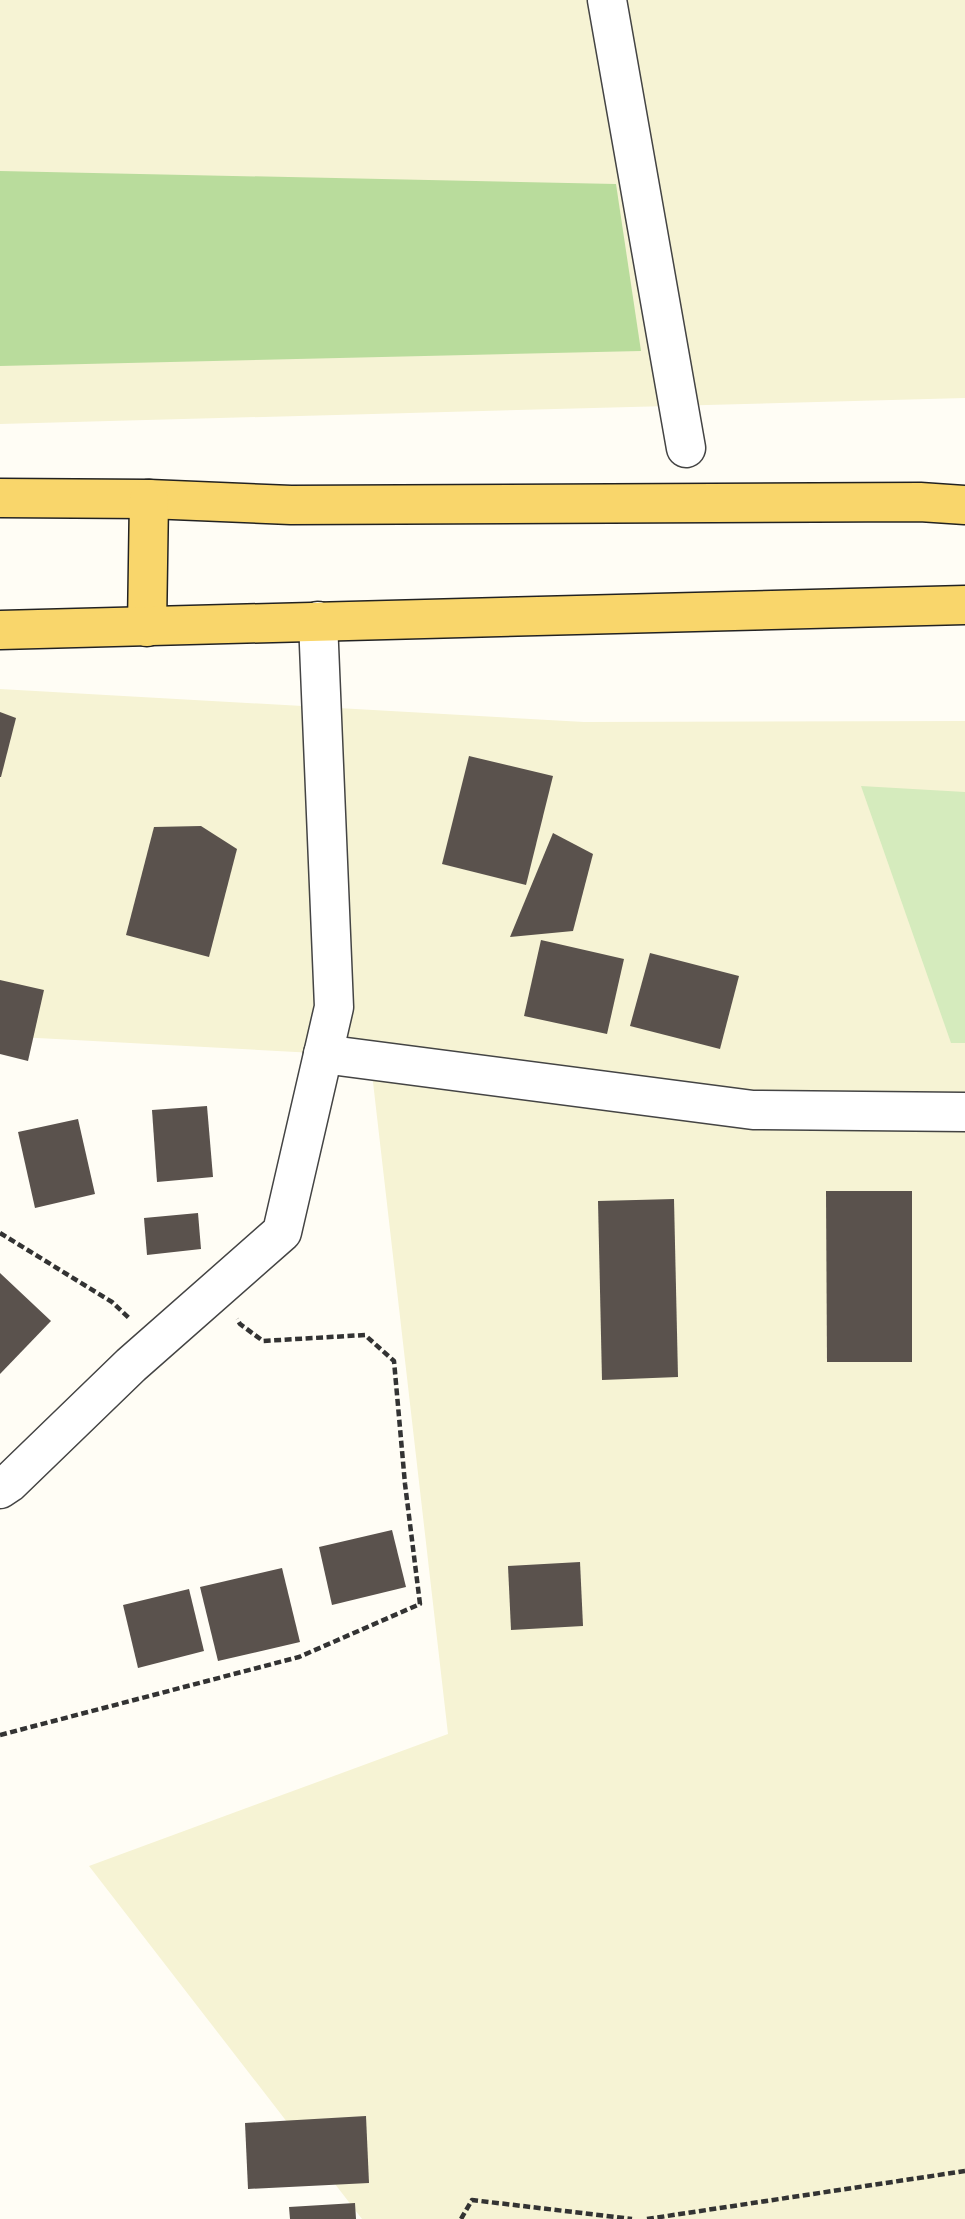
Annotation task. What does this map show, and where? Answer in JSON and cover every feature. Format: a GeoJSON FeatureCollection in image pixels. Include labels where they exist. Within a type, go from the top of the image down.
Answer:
{"type":"FeatureCollection","features":[{"type":"Feature","properties":{"kind":"main road"},"geometry":{"type":"LineString","coordinates":[[0,498],[149,499],[291,505],[920,502],[965,505]]}},
{"type":"Feature","properties":{"kind":"main road"},"geometry":{"type":"LineString","coordinates":[[147,627],[149,499]]}},
{"type":"Feature","properties":{"kind":"main road"},"geometry":{"type":"LineString","coordinates":[[0,630],[965,605]]}},
{"type":"Feature","properties":{"kind":"street"},"geometry":{"type":"LineString","coordinates":[[607,0],[686,448]]}},
{"type":"Feature","properties":{"kind":"street"},"geometry":{"type":"LineString","coordinates":[[0,1489],[156,1343],[282,1232],[334,1007],[318,621]]}},
{"type":"Feature","properties":{"kind":"street"},"geometry":{"type":"LineString","coordinates":[[323,1054],[752,1110],[965,1112]]}},
{"type":"Feature","properties":{"kind":"path"},"geometry":{"type":"LineString","coordinates":[[0,1233],[112,1301],[156,1343]]}},
{"type":"Feature","properties":{"kind":"path"},"geometry":{"type":"LineString","coordinates":[[0,1735],[299,1657],[420,1604],[405,1484],[394,1361],[365,1335],[263,1341],[240,1324],[219,1288]]}},
{"type":"Feature","properties":{"kind":"path"},"geometry":{"type":"LineString","coordinates":[[648,2219],[965,2171]]}},
{"type":"Feature","properties":{"kind":"path"},"geometry":{"type":"LineString","coordinates":[[461,2219],[471,2200],[632,2219]]}},
{"type":"Feature","properties":{"kind":"shaded area"},"geometry":{"type":"Polygon","coordinates":[[[0,0],[965,0],[965,398],[0,424],[0,0]]]}},
{"type":"Feature","properties":{"kind":"shaded area"},"geometry":{"type":"Polygon","coordinates":[[[0,689],[584,722],[965,721],[965,2219],[362,2219],[89,1866],[448,1734],[370,1056],[0,1036],[0,689]]]}},
{"type":"Feature","properties":{"kind":"green space"},"geometry":{"type":"Polygon","coordinates":[[[0,171],[616,184],[641,351],[0,366],[0,171]]]}},
{"type":"Feature","properties":{"kind":"green space"},"geometry":{"type":"Polygon","coordinates":[[[861,786],[965,792],[965,1043],[951,1043],[861,786]]]}},
{"type":"Feature","properties":{"kind":"building"},"geometry":{"type":"Polygon","coordinates":[[[0,712],[16,718],[1,777],[0,777],[0,712]]]}},
{"type":"Feature","properties":{"kind":"building"},"geometry":{"type":"Polygon","coordinates":[[[469,756],[553,776],[526,885],[442,864],[469,756]]]}},
{"type":"Feature","properties":{"kind":"building"},"geometry":{"type":"Polygon","coordinates":[[[201,826],[237,849],[209,957],[126,935],[154,827],[201,826]]]}},
{"type":"Feature","properties":{"kind":"building"},"geometry":{"type":"Polygon","coordinates":[[[553,833],[593,854],[573,931],[510,937],[553,833]]]}},
{"type":"Feature","properties":{"kind":"building"},"geometry":{"type":"Polygon","coordinates":[[[541,940],[624,959],[607,1034],[524,1016],[541,940]]]}},
{"type":"Feature","properties":{"kind":"building"},"geometry":{"type":"Polygon","coordinates":[[[650,953],[739,976],[720,1049],[630,1026],[650,953]]]}},
{"type":"Feature","properties":{"kind":"building"},"geometry":{"type":"Polygon","coordinates":[[[0,980],[44,990],[28,1061],[0,1054],[0,980]]]}},
{"type":"Feature","properties":{"kind":"building"},"geometry":{"type":"Polygon","coordinates":[[[207,1106],[213,1177],[157,1182],[152,1110],[207,1106]]]}},
{"type":"Feature","properties":{"kind":"building"},"geometry":{"type":"Polygon","coordinates":[[[78,1119],[95,1194],[35,1208],[18,1132],[78,1119]]]}},
{"type":"Feature","properties":{"kind":"building"},"geometry":{"type":"Polygon","coordinates":[[[826,1191],[912,1191],[912,1362],[827,1362],[826,1191]]]}},
{"type":"Feature","properties":{"kind":"building"},"geometry":{"type":"Polygon","coordinates":[[[674,1199],[678,1377],[602,1380],[598,1201],[674,1199]]]}},
{"type":"Feature","properties":{"kind":"building"},"geometry":{"type":"Polygon","coordinates":[[[198,1213],[201,1249],[147,1255],[144,1218],[198,1213]]]}},
{"type":"Feature","properties":{"kind":"building"},"geometry":{"type":"Polygon","coordinates":[[[0,1273],[51,1321],[0,1374],[0,1273]]]}},
{"type":"Feature","properties":{"kind":"building"},"geometry":{"type":"Polygon","coordinates":[[[392,1530],[406,1587],[332,1605],[319,1547],[392,1530]]]}},
{"type":"Feature","properties":{"kind":"building"},"geometry":{"type":"Polygon","coordinates":[[[580,1562],[583,1626],[511,1630],[508,1566],[580,1562]]]}},
{"type":"Feature","properties":{"kind":"building"},"geometry":{"type":"Polygon","coordinates":[[[282,1568],[300,1642],[218,1661],[200,1587],[282,1568]]]}},
{"type":"Feature","properties":{"kind":"building"},"geometry":{"type":"Polygon","coordinates":[[[189,1589],[204,1651],[138,1668],[123,1605],[189,1589]]]}},
{"type":"Feature","properties":{"kind":"building"},"geometry":{"type":"Polygon","coordinates":[[[366,2116],[369,2183],[248,2189],[245,2123],[366,2116]]]}},
{"type":"Feature","properties":{"kind":"building"},"geometry":{"type":"Polygon","coordinates":[[[355,2203],[356,2219],[290,2219],[289,2207],[355,2203]]]}}]}
